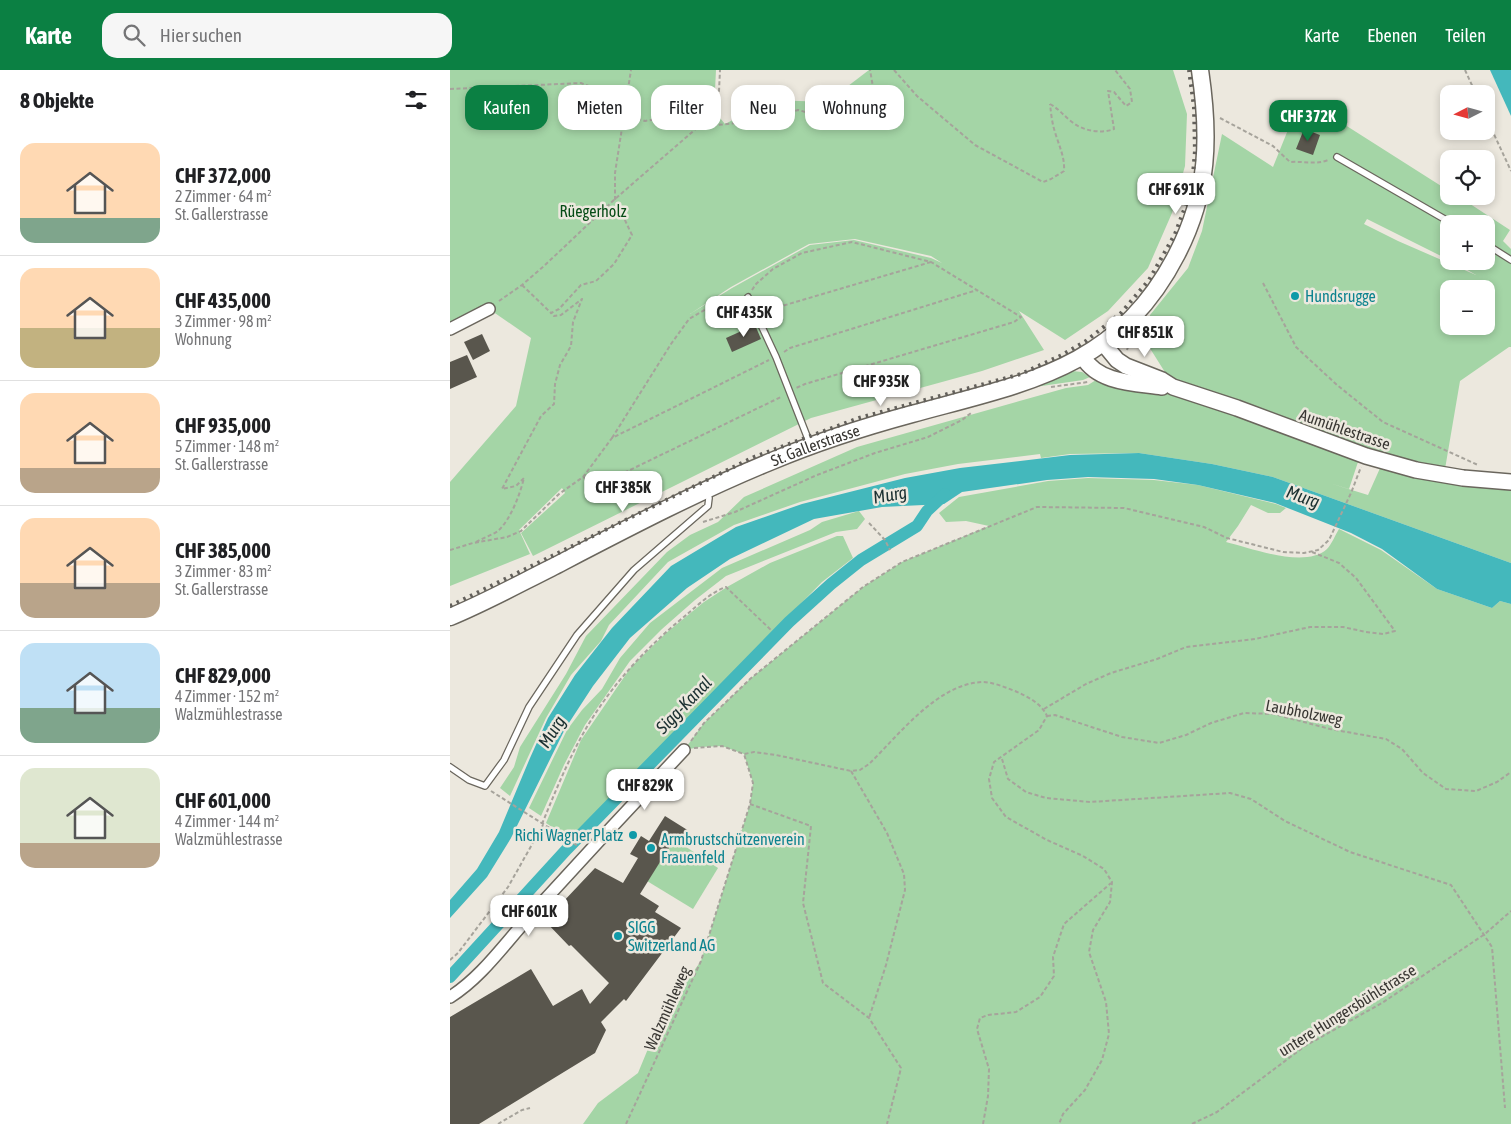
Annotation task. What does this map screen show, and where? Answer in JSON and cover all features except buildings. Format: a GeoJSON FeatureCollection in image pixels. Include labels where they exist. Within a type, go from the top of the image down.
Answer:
{"type":"FeatureCollection","features":[{"type":"Feature","properties":{"kind":"main road","name":"St. Gallerstrasse"},"geometry":{"type":"LineString","coordinates":[[450,618],[706,490],[810,446],[865,427],[1025,383],[1083,357],[1103,343],[1134,314],[1152,293],[1171,266],[1194,214],[1204,169],[1207,139],[1200,70]]}},
{"type":"Feature","properties":{"kind":"street"},"geometry":{"type":"LineString","coordinates":[[450,329],[489,309]]}},
{"type":"Feature","properties":{"kind":"street","name":"Aumühlestrasse"},"geometry":{"type":"LineString","coordinates":[[1103,343],[1121,363],[1136,371],[1162,380],[1173,387],[1366,456],[1425,472],[1463,478],[1511,482]]}},
{"type":"Feature","properties":{"kind":"street","name":"Aumühlestrasse"},"geometry":{"type":"LineString","coordinates":[[1083,357],[1094,372],[1106,377],[1162,388],[1173,387]]}},
{"type":"Feature","properties":{"kind":"street"},"geometry":{"type":"LineString","coordinates":[[450,997],[463,989],[485,967],[684,750]]}},
{"type":"Feature","properties":{"kind":"lane"},"geometry":{"type":"LineString","coordinates":[[1338,157],[1440,216]]}},
{"type":"Feature","properties":{"kind":"lane"},"geometry":{"type":"LineString","coordinates":[[1495,250],[1511,260]]}},
{"type":"Feature","properties":{"kind":"lane"},"geometry":{"type":"LineString","coordinates":[[748,297],[776,357],[810,446]]}},
{"type":"Feature","properties":{"kind":"lane"},"geometry":{"type":"LineString","coordinates":[[450,767],[469,780],[485,786],[504,760],[529,707],[577,635],[634,570],[708,506],[709,498],[706,490]]}},
{"type":"Feature","properties":{"kind":"path"},"geometry":{"type":"LineString","coordinates":[[629,85],[631,70]]}},
{"type":"Feature","properties":{"kind":"path"},"geometry":{"type":"LineString","coordinates":[[719,85],[720,70]]}},
{"type":"Feature","properties":{"kind":"path"},"geometry":{"type":"LineString","coordinates":[[721,125],[765,120],[798,110],[821,116],[838,112],[868,94],[873,87],[870,70]]}},
{"type":"Feature","properties":{"kind":"path"},"geometry":{"type":"LineString","coordinates":[[894,70],[917,96],[975,145],[1043,182],[1064,171],[1065,160],[1055,134],[1050,104],[1059,109],[1073,124],[1104,133],[1114,129],[1108,91],[1114,92],[1126,106],[1132,102],[1130,89],[1114,70]]}},
{"type":"Feature","properties":{"kind":"path"},"geometry":{"type":"LineString","coordinates":[[1465,70],[1472,85]]}},
{"type":"Feature","properties":{"kind":"path"},"geometry":{"type":"LineString","coordinates":[[450,89],[581,83],[586,85]]}},
{"type":"Feature","properties":{"kind":"path"},"geometry":{"type":"LineString","coordinates":[[1215,115],[1273,146],[1290,162],[1305,161],[1318,164],[1338,157]]}},
{"type":"Feature","properties":{"kind":"path"},"geometry":{"type":"LineString","coordinates":[[551,313],[559,309],[581,285],[596,281],[614,264],[632,235],[615,199],[615,173],[622,130]]}},
{"type":"Feature","properties":{"kind":"path"},"geometry":{"type":"LineString","coordinates":[[489,309],[522,285],[615,199],[695,130]]}},
{"type":"Feature","properties":{"kind":"path"},"geometry":{"type":"LineString","coordinates":[[1495,137],[1511,172]]}},
{"type":"Feature","properties":{"kind":"path"},"geometry":{"type":"LineString","coordinates":[[450,550],[507,537],[521,531],[559,494],[583,477],[612,438],[670,344],[688,319],[725,298],[748,297],[756,284],[773,269],[802,253],[852,242],[931,262],[1022,317],[1014,322]]}},
{"type":"Feature","properties":{"kind":"path"},"geometry":{"type":"LineString","coordinates":[[756,314],[931,262]]}},
{"type":"Feature","properties":{"kind":"path"},"geometry":{"type":"LineString","coordinates":[[1263,283],[1296,347],[1337,385],[1382,422],[1485,469]]}},
{"type":"Feature","properties":{"kind":"path"},"geometry":{"type":"LineString","coordinates":[[474,544],[498,531],[507,519],[520,494],[524,478],[516,486],[502,489],[541,416],[554,404],[555,384],[560,365],[571,346],[573,322],[582,299],[561,315],[554,316],[522,285]]}},
{"type":"Feature","properties":{"kind":"path"},"geometry":{"type":"LineString","coordinates":[[612,438],[776,357],[790,348],[977,290]]}},
{"type":"Feature","properties":{"kind":"path"},"geometry":{"type":"LineString","coordinates":[[684,526],[691,526],[735,512],[818,475],[875,453],[928,438],[971,414],[970,399]]}},
{"type":"Feature","properties":{"kind":"path"},"geometry":{"type":"LineString","coordinates":[[684,750],[704,724],[750,679],[863,587],[902,562],[1037,507],[1124,508],[1204,526],[1226,538],[1283,552],[1310,552],[1318,550],[1329,540],[1334,532],[1361,467]]}},
{"type":"Feature","properties":{"kind":"path"},"geometry":{"type":"LineString","coordinates":[[869,523],[885,540],[890,550]]}},
{"type":"Feature","properties":{"kind":"path"},"geometry":{"type":"LineString","coordinates":[[1044,709],[1086,684],[1111,673],[1158,660],[1186,647],[1255,639],[1310,627],[1343,627],[1383,634],[1395,631],[1350,573],[1339,563],[1310,552]]}},
{"type":"Feature","properties":{"kind":"path"},"geometry":{"type":"LineString","coordinates":[[450,960],[508,887],[543,824],[563,773],[587,727],[629,668],[668,630],[699,605],[726,587],[772,631]]}},
{"type":"Feature","properties":{"kind":"path"},"geometry":{"type":"LineString","coordinates":[[684,750],[722,746],[744,754],[754,752],[776,755],[851,771],[860,770],[869,764],[928,705],[965,685],[982,682],[999,685],[1038,702],[1047,716],[1039,730],[994,762],[989,779],[992,798],[1006,817],[1046,840],[1083,856],[1104,869],[1112,882],[1110,902],[1094,930],[1089,952],[1106,1002],[1109,1034],[1102,1060],[1085,1090],[1063,1114],[1059,1124]]}},
{"type":"Feature","properties":{"kind":"path","name":"Laubholzweg"},"geometry":{"type":"LineString","coordinates":[[1047,716],[1054,715],[1122,737],[1159,743],[1186,735],[1211,723],[1244,713],[1274,714],[1330,729],[1386,739],[1402,749],[1423,773],[1446,789],[1476,791],[1497,782],[1511,772]]}},
{"type":"Feature","properties":{"kind":"path","name":"Walzmühleweg"},"geometry":{"type":"LineString","coordinates":[[626,1124],[701,961],[750,804],[754,783],[744,754]]}},
{"type":"Feature","properties":{"kind":"path"},"geometry":{"type":"LineString","coordinates":[[1002,758],[1008,779],[1026,792],[1046,798],[1090,802],[1230,793],[1250,799],[1285,821],[1350,852],[1451,884],[1492,947],[1506,1108]]}},
{"type":"Feature","properties":{"kind":"path"},"geometry":{"type":"LineString","coordinates":[[851,771],[887,833],[904,874],[905,890],[903,900],[870,1018]]}},
{"type":"Feature","properties":{"kind":"path"},"geometry":{"type":"LineString","coordinates":[[492,793],[579,846]]}},
{"type":"Feature","properties":{"kind":"path"},"geometry":{"type":"LineString","coordinates":[[750,804],[811,826],[803,903],[823,983],[870,1018],[901,1068],[887,1124]]}},
{"type":"Feature","properties":{"kind":"path"},"geometry":{"type":"LineString","coordinates":[[982,1124],[988,1096],[989,1069],[977,1029],[980,1018],[988,1014],[1016,1012],[1040,997],[1054,976],[1053,957],[1064,924],[1112,882]]}},
{"type":"Feature","properties":{"kind":"path","name":"untere Hungersbühlstrasse"},"geometry":{"type":"LineString","coordinates":[[1192,1124],[1217,1112],[1305,1046],[1382,1003],[1485,934],[1511,911]]}},
{"type":"Feature","properties":{"kind":"path"},"geometry":{"type":"LineString","coordinates":[[498,1124],[522,1110],[530,1108]]}},
{"type":"Feature","properties":{"kind":"green space","name":"Rüegerholz"},"geometry":{"type":"Polygon","coordinates":[[[450,70],[716,70],[715,85],[651,85],[651,130],[721,130],[721,119],[725,124],[731,121],[731,130],[795,130],[795,101],[805,101],[805,130],[904,130],[904,85],[849,85],[869,70],[1173,70],[1187,114],[1185,166],[1172,213],[1148,268],[1108,311],[1065,340],[1019,311],[1044,350],[982,371],[811,418],[533,556],[521,533],[565,493],[562,488],[519,530],[530,554],[450,586],[450,482],[516,406],[531,338],[489,309],[450,329],[450,70]],[[855,239],[809,244],[731,287],[690,314],[732,288],[810,245],[854,240],[931,258],[942,263],[931,256],[855,239]]]}},
{"type":"Feature","properties":{"kind":"green space"},"geometry":{"type":"Polygon","coordinates":[[[1300,100],[1342,123],[1440,185],[1440,205],[1472,205],[1487,215],[1440,215],[1440,256],[1367,219],[1364,224],[1440,259],[1440,270],[1465,270],[1476,275],[1467,270],[1495,270],[1495,220],[1510,230],[1503,241],[1511,249],[1511,347],[1460,381],[1445,469],[1369,451],[1168,377],[1146,342],[1150,315],[1188,268],[1202,231],[1222,134],[1273,167],[1300,100]]]}},
{"type":"Feature","properties":{"kind":"green space"},"geometry":{"type":"Polygon","coordinates":[[[1072,371],[1082,372],[1090,377],[1083,380],[1035,387],[1072,371]]]}},
{"type":"Feature","properties":{"kind":"green space"},"geometry":{"type":"Polygon","coordinates":[[[1096,380],[1193,399],[1359,459],[1349,489],[1329,483],[1368,495],[1381,466],[1453,482],[1511,489],[1511,563],[1273,477],[1212,464],[1139,453],[1070,454],[1041,458],[1040,454],[958,464],[905,474],[800,502],[734,525],[668,562],[609,625],[601,641],[571,675],[546,718],[510,796],[500,788],[514,767],[520,747],[566,674],[586,636],[667,552],[690,535],[718,522],[744,497],[857,447],[1066,388],[1088,385],[1096,380]]]}},
{"type":"Feature","properties":{"kind":"green space"},"geometry":{"type":"Polygon","coordinates":[[[1088,478],[1154,480],[1198,485],[1276,504],[1286,508],[1280,513],[1268,513],[1251,505],[1226,542],[1278,555],[1305,557],[1317,555],[1327,549],[1339,529],[1381,550],[1437,589],[1492,608],[1500,601],[1511,604],[1511,1124],[583,1124],[598,1103],[638,1073],[662,1015],[701,961],[750,804],[753,783],[744,754],[722,746],[684,750],[704,723],[750,679],[863,587],[902,562],[989,526],[966,521],[946,522],[939,513],[959,497],[1048,481],[1088,478]]]}},
{"type":"Feature","properties":{"kind":"green space"},"geometry":{"type":"Polygon","coordinates":[[[859,511],[865,519],[857,529],[836,532],[726,576],[662,629],[630,661],[585,725],[541,816],[529,808],[567,730],[582,710],[602,689],[620,658],[650,623],[722,568],[810,530],[822,522],[859,511]]]}},
{"type":"Feature","properties":{"kind":"green space"},"geometry":{"type":"Polygon","coordinates":[[[837,536],[843,536],[853,558],[822,582],[570,839],[546,823],[581,740],[631,667],[666,633],[704,602],[727,587],[770,563],[837,536]]]}},
{"type":"Feature","properties":{"kind":"green space"},"geometry":{"type":"Polygon","coordinates":[[[674,839],[718,868],[693,909],[647,881],[674,839]]]}},
{"type":"Feature","properties":{"kind":"water"},"geometry":{"type":"Polygon","coordinates":[[[1490,70],[1511,70],[1511,116],[1490,70]]]}},
{"type":"Feature","properties":{"kind":"water","name":"Murg"},"geometry":{"type":"Polygon","coordinates":[[[1139,453],[1212,464],[1273,477],[1511,563],[1511,604],[1500,601],[1492,608],[1437,589],[1382,549],[1351,533],[1275,503],[1198,485],[1154,479],[1088,477],[1047,480],[962,492],[944,504],[882,507],[814,519],[730,559],[687,588],[630,638],[593,686],[565,729],[511,838],[487,877],[450,918],[450,900],[477,869],[499,832],[548,718],[575,675],[612,628],[671,566],[736,527],[802,504],[905,478],[960,468],[1070,455],[1139,453]]]}},
{"type":"Feature","properties":{"kind":"waterway","name":"Sigg-Kanal"},"geometry":{"type":"LineString","coordinates":[[450,977],[567,849],[789,622],[861,560],[917,526],[927,511],[945,494]]}},
{"type":"Feature","properties":{"kind":"railway"},"geometry":{"type":"LineString","coordinates":[[450,606],[754,457],[859,418],[1021,374],[1062,355],[1086,341],[1121,313],[1149,280],[1175,234],[1184,210],[1193,174],[1195,151],[1194,107],[1189,70]]}},
{"type":"Feature","properties":{"kind":"place","name":"Hundsrugge"},"geometry":{"type":"Point","coordinates":[1295,296]}},
{"type":"Feature","properties":{"kind":"place","name":"Richi Wagner Platz"},"geometry":{"type":"Point","coordinates":[633,835]}},
{"type":"Feature","properties":{"kind":"place","name":"Armbrustschützenverein Frauenfeld"},"geometry":{"type":"Point","coordinates":[651,848]}},
{"type":"Feature","properties":{"kind":"place","name":"SIGG Switzerland AG"},"geometry":{"type":"Point","coordinates":[618,936]}}]}
